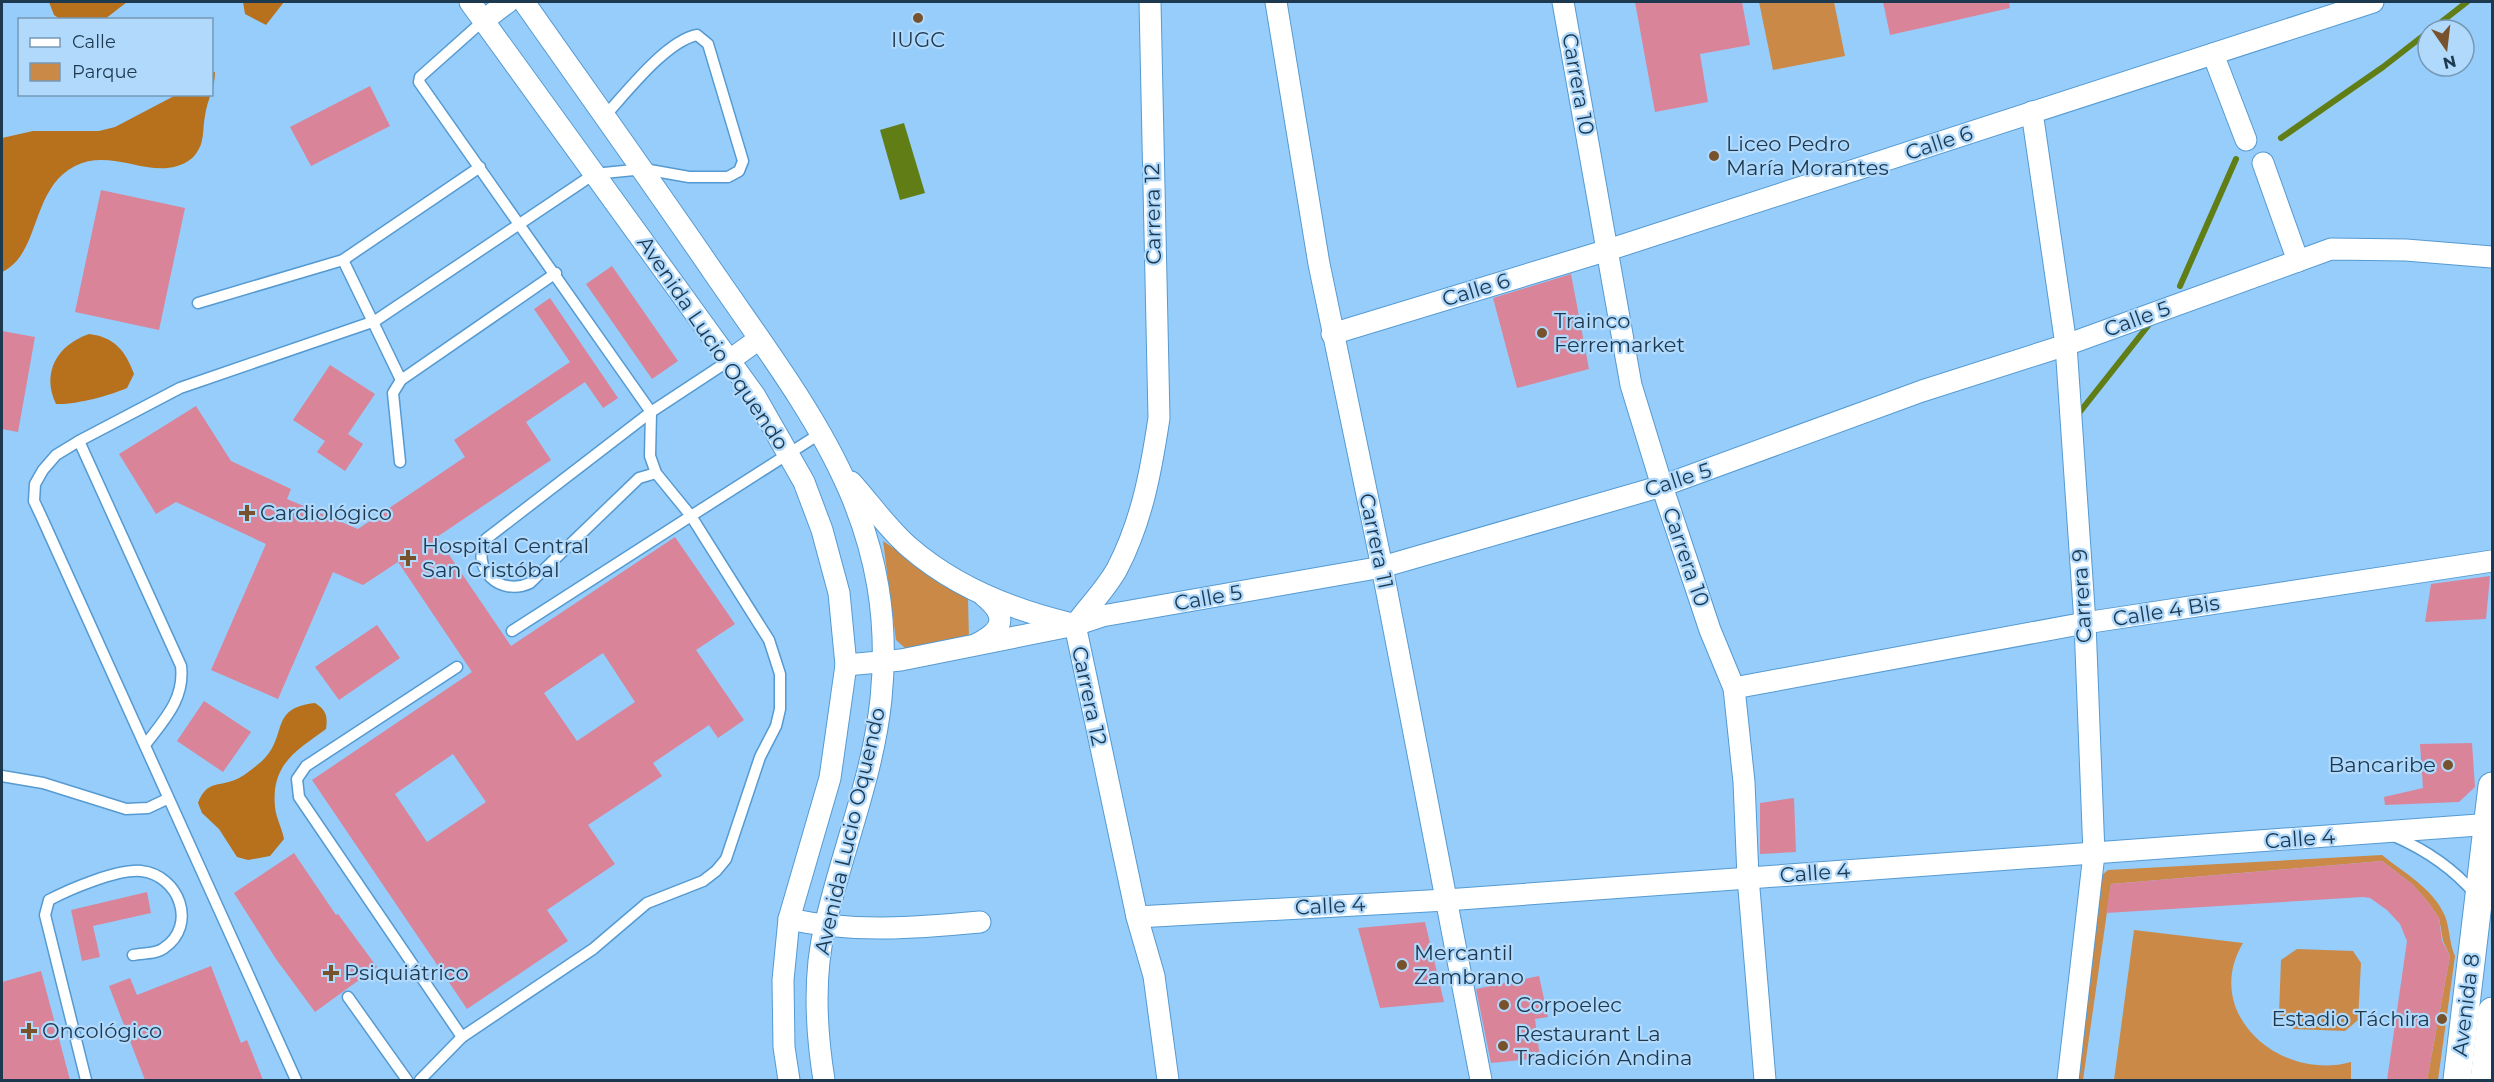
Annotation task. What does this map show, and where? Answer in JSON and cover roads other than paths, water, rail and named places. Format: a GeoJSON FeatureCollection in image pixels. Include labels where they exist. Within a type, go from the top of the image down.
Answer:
{"type":"FeatureCollection","features":[{"type":"Feature","properties":{"kind":"street","name":"Avenida Lucio Oquendo"},"geometry":{"type":"LineString","coordinates":[[470,2],[730,360],[804,482],[828,552],[839,593],[846,664],[830,778],[789,919],[783,980],[784,1047],[789,1080]]}},
{"type":"Feature","properties":{"kind":"street"},"geometry":{"type":"LineString","coordinates":[[484,20],[508,2]]}},
{"type":"Feature","properties":{"kind":"street","name":"Avenida Lucio Oquendo"},"geometry":{"type":"LineString","coordinates":[[524,2],[604,117],[644,169],[803,401],[843,472],[870,547],[883,616],[884,662],[881,702],[859,808],[825,927],[816,1008],[824,1080]]}},
{"type":"Feature","properties":{"kind":"street","name":"Carrera 12"},"geometry":{"type":"LineString","coordinates":[[1150,2],[1159,418],[1150,481],[1135,528],[1116,571],[1075,625],[1083,672],[1137,917],[1154,976],[1168,1080]]}},
{"type":"Feature","properties":{"kind":"street","name":"Carrera 11"},"geometry":{"type":"LineString","coordinates":[[1276,2],[1302,170],[1332,333],[1382,567],[1481,1080]]}},
{"type":"Feature","properties":{"kind":"street","name":"Carrera 10"},"geometry":{"type":"LineString","coordinates":[[1563,2],[1631,385],[1710,630],[1734,688],[1744,782],[1748,877],[1765,1080]]}},
{"type":"Feature","properties":{"kind":"street","name":"Calle 6"},"geometry":{"type":"LineString","coordinates":[[1332,333],[1608,250],[2373,2]]}},
{"type":"Feature","properties":{"kind":"street"},"geometry":{"type":"LineString","coordinates":[[2213,54],[2247,140]]}},
{"type":"Feature","properties":{"kind":"street","name":"Carrera 9"},"geometry":{"type":"LineString","coordinates":[[2032,112],[2066,345],[2085,623],[2094,854],[2068,1080]]}},
{"type":"Feature","properties":{"kind":"street"},"geometry":{"type":"LineString","coordinates":[[2263,163],[2298,261]]}},
{"type":"Feature","properties":{"kind":"street","name":"Calle 5"},"geometry":{"type":"LineString","coordinates":[[846,664],[884,662],[1075,625],[1102,616],[1382,567],[1662,486],[1922,391],[2066,345],[2331,249],[2406,250],[2493,257]]}},
{"type":"Feature","properties":{"kind":"street"},"geometry":{"type":"LineString","coordinates":[[730,360],[759,339]]}},
{"type":"Feature","properties":{"kind":"street"},"geometry":{"type":"LineString","coordinates":[[843,472],[907,546],[951,578],[996,606],[1000,622],[992,636],[972,646]]}},
{"type":"Feature","properties":{"kind":"street","name":"Calle 4 Bis"},"geometry":{"type":"LineString","coordinates":[[1734,688],[2085,623],[2493,561]]}},
{"type":"Feature","properties":{"kind":"street"},"geometry":{"type":"LineString","coordinates":[[983,596],[1030,614],[1075,625]]}},
{"type":"Feature","properties":{"kind":"street","name":"Avenida 8"},"geometry":{"type":"LineString","coordinates":[[2457,1080],[2493,786]]}},
{"type":"Feature","properties":{"kind":"street","name":"Calle 4"},"geometry":{"type":"LineString","coordinates":[[1137,917],[1446,900],[2489,825]]}},
{"type":"Feature","properties":{"kind":"street"},"geometry":{"type":"LineString","coordinates":[[789,919],[825,927],[927,927],[980,922]]}},
{"type":"Feature","properties":{"kind":"street","name":"Avenida 8"},"geometry":{"type":"LineString","coordinates":[[2484,1080],[2492,1020]]}},
{"type":"Feature","properties":{"kind":"lane"},"geometry":{"type":"LineString","coordinates":[[420,1080],[462,1037],[593,949],[647,903],[703,881],[717,871],[726,859],[760,757],[776,726],[780,709],[780,683],[776,657],[769,640],[691,516],[656,473],[651,456],[651,412],[556,273],[419,82],[420,77],[484,20]]}},
{"type":"Feature","properties":{"kind":"lane"},"geometry":{"type":"LineString","coordinates":[[296,1080],[34,501],[35,484],[56,455],[78,441],[180,388],[375,321],[594,174],[644,169],[689,177],[728,177],[739,171],[743,161],[708,44],[697,35],[684,38],[641,77],[604,117]]}},
{"type":"Feature","properties":{"kind":"lane"},"geometry":{"type":"LineString","coordinates":[[198,303],[343,260],[480,167]]}},
{"type":"Feature","properties":{"kind":"lane"},"geometry":{"type":"LineString","coordinates":[[343,260],[375,321],[401,380]]}},
{"type":"Feature","properties":{"kind":"lane"},"geometry":{"type":"LineString","coordinates":[[400,462],[393,393],[401,380],[556,273]]}},
{"type":"Feature","properties":{"kind":"lane"},"geometry":{"type":"LineString","coordinates":[[656,473],[639,478],[530,583],[520,587],[506,587],[493,581],[486,573],[481,555],[486,539],[651,412],[730,360]]}},
{"type":"Feature","properties":{"kind":"lane"},"geometry":{"type":"LineString","coordinates":[[512,631],[821,433]]}},
{"type":"Feature","properties":{"kind":"lane"},"geometry":{"type":"LineString","coordinates":[[78,441],[181,666],[183,681],[176,703],[145,746]]}},
{"type":"Feature","properties":{"kind":"lane"},"geometry":{"type":"LineString","coordinates":[[457,667],[306,766],[297,779],[299,797],[462,1037]]}},
{"type":"Feature","properties":{"kind":"lane"},"geometry":{"type":"LineString","coordinates":[[2,777],[43,783],[126,809],[148,808],[167,799]]}},
{"type":"Feature","properties":{"kind":"lane"},"geometry":{"type":"LineString","coordinates":[[2388,833],[2421,848],[2447,866],[2478,897]]}},
{"type":"Feature","properties":{"kind":"lane"},"geometry":{"type":"LineString","coordinates":[[86,1080],[45,915],[49,900],[64,892],[116,875],[140,871],[162,878],[175,891],[182,907],[182,923],[176,939],[162,950],[133,955]]}},
{"type":"Feature","properties":{"kind":"lane"},"geometry":{"type":"LineString","coordinates":[[348,997],[407,1080]]}},
{"type":"Feature","properties":{"kind":"waterway"},"geometry":{"type":"LineString","coordinates":[[2446,18],[2467,2]]}},
{"type":"Feature","properties":{"kind":"waterway"},"geometry":{"type":"LineString","coordinates":[[2281,138],[2416,41]]}},
{"type":"Feature","properties":{"kind":"waterway"},"geometry":{"type":"LineString","coordinates":[[2180,286],[2236,159]]}},
{"type":"Feature","properties":{"kind":"waterway"},"geometry":{"type":"LineString","coordinates":[[2079,413],[2151,322]]}},
{"type":"Feature","properties":{"kind":"place","name":"IUGC"},"geometry":{"type":"Point","coordinates":[918,18]}},
{"type":"Feature","properties":{"kind":"place","name":"Liceo Pedro María Morantes"},"geometry":{"type":"Point","coordinates":[1714,156]}},
{"type":"Feature","properties":{"kind":"place","name":"Trainco Ferremarket"},"geometry":{"type":"Point","coordinates":[1542,333]}},
{"type":"Feature","properties":{"kind":"place","name":"Cardiológico"},"geometry":{"type":"Point","coordinates":[247,513]}},
{"type":"Feature","properties":{"kind":"place","name":"Hospital Central San Cristóbal"},"geometry":{"type":"Point","coordinates":[408,558]}},
{"type":"Feature","properties":{"kind":"place","name":"Bancaribe"},"geometry":{"type":"Point","coordinates":[2448,765]}},
{"type":"Feature","properties":{"kind":"place","name":"Mercantil Zambrano"},"geometry":{"type":"Point","coordinates":[1402,965]}},
{"type":"Feature","properties":{"kind":"place","name":"Psiquiátrico"},"geometry":{"type":"Point","coordinates":[331,973]}},
{"type":"Feature","properties":{"kind":"place","name":"Corpoelec"},"geometry":{"type":"Point","coordinates":[1504,1005]}},
{"type":"Feature","properties":{"kind":"place","name":"Estadio Táchira"},"geometry":{"type":"Point","coordinates":[2442,1019]}},
{"type":"Feature","properties":{"kind":"place","name":"Oncológico"},"geometry":{"type":"Point","coordinates":[29,1031]}},
{"type":"Feature","properties":{"kind":"place","name":"Restaurant La Tradición Andina"},"geometry":{"type":"Point","coordinates":[1503,1046]}}]}
